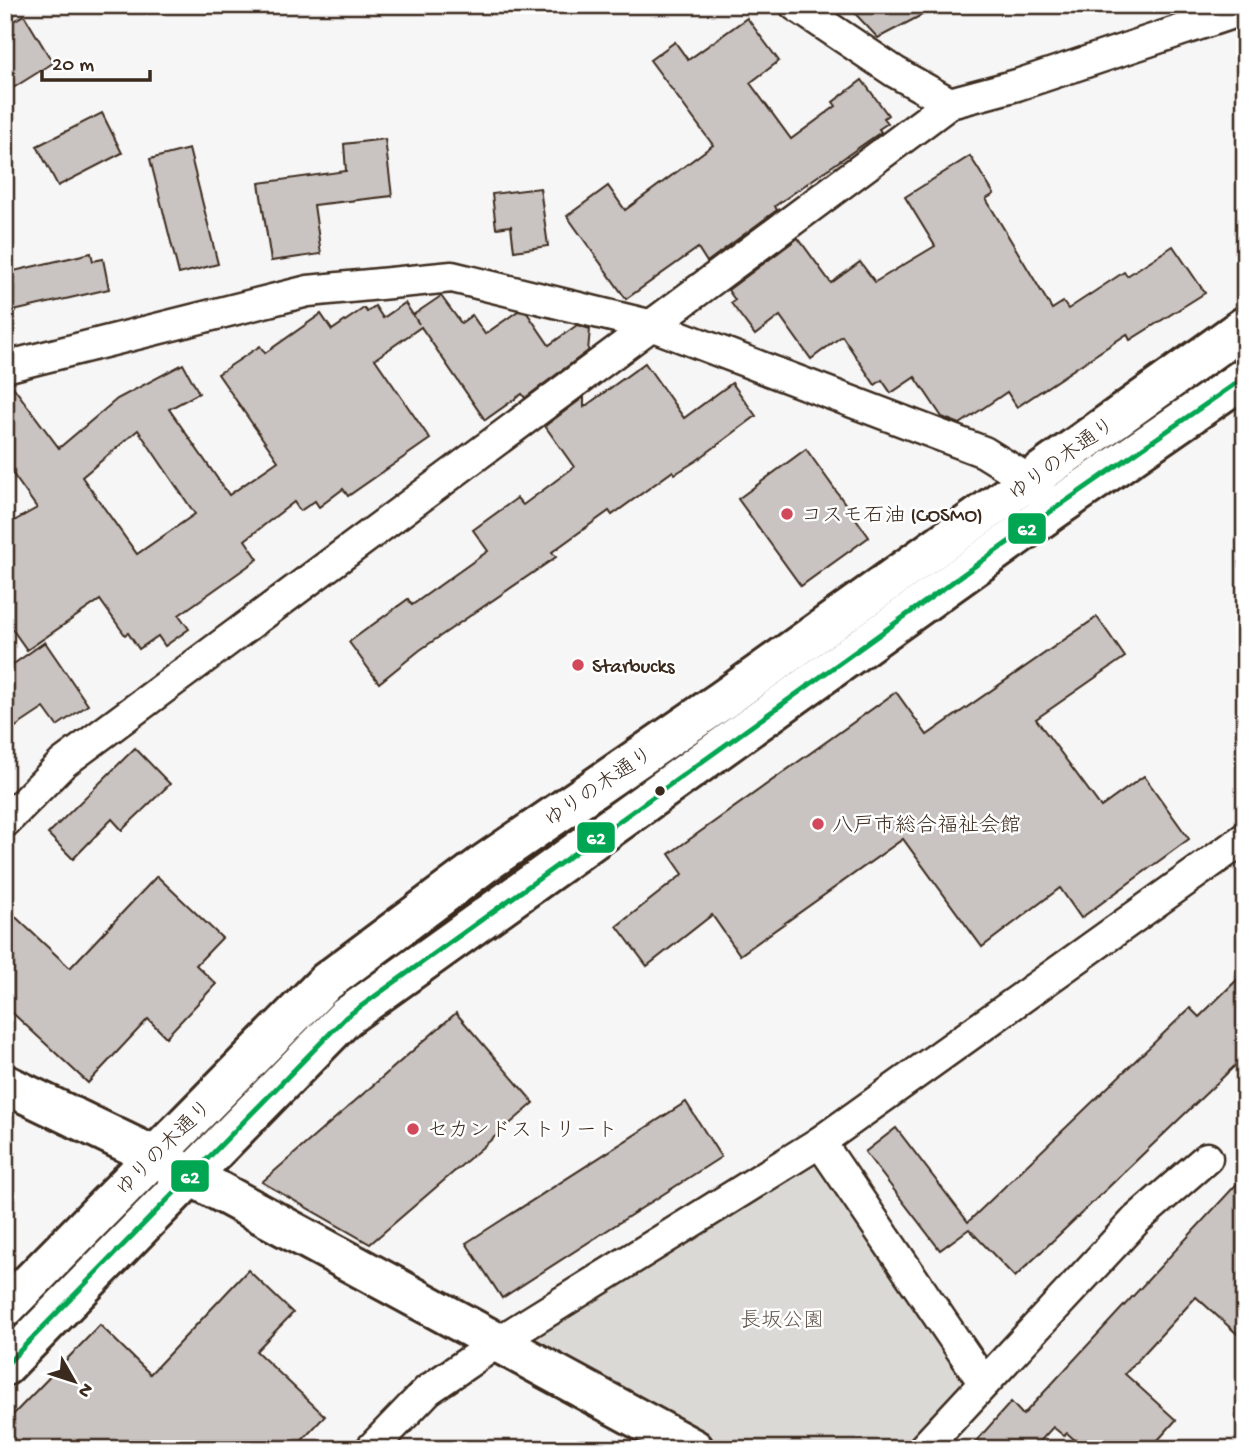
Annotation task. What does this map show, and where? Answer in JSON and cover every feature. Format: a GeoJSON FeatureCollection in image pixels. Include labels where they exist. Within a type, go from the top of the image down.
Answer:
{"type":"FeatureCollection","features":[{"type":"Feature","properties":{"kind":"street"},"geometry":{"type":"LineString","coordinates":[[795,5],[895,72],[950,103]]}},
{"type":"Feature","properties":{"kind":"street"},"geometry":{"type":"LineString","coordinates":[[5,821],[63,763],[950,103],[1017,85],[1245,9]]}},
{"type":"Feature","properties":{"kind":"street"},"geometry":{"type":"LineString","coordinates":[[5,368],[308,291],[452,277],[653,326],[984,452],[1030,480],[1053,510]]}},
{"type":"Feature","properties":{"kind":"street","name":"ゆりの木通り"},"geometry":{"type":"LineString","coordinates":[[5,1308],[326,982],[484,864],[724,699],[1245,326]]}},
{"type":"Feature","properties":{"kind":"street","name":"ゆりの木通り"},"geometry":{"type":"LineString","coordinates":[[5,1366],[188,1175],[346,1017],[1053,510],[1245,377]]}},
{"type":"Feature","properties":{"kind":"street"},"geometry":{"type":"LineString","coordinates":[[371,1449],[428,1391],[499,1342],[820,1142],[1241,850]]}},
{"type":"Feature","properties":{"kind":"street"},"geometry":{"type":"LineString","coordinates":[[5,1084],[154,1156],[694,1449]]}},
{"type":"Feature","properties":{"kind":"street"},"geometry":{"type":"LineString","coordinates":[[820,1142],[984,1383]]}},
{"type":"Feature","properties":{"kind":"street"},"geometry":{"type":"LineString","coordinates":[[923,1449],[1137,1219],[1206,1158]]}},
{"type":"Feature","properties":{"kind":"green space","name":"長坂公園"},"geometry":{"type":"Polygon","coordinates":[[[820,1142],[984,1383],[923,1449],[694,1449],[499,1342],[820,1142]]]}},
{"type":"Feature","properties":{"kind":"building"},"geometry":{"type":"Polygon","coordinates":[[[847,5],[941,5],[878,38],[847,5]]]}},
{"type":"Feature","properties":{"kind":"building"},"geometry":{"type":"Polygon","coordinates":[[[24,15],[53,63],[5,93],[5,26],[24,15]]]}},
{"type":"Feature","properties":{"kind":"building"},"geometry":{"type":"Polygon","coordinates":[[[747,18],[779,61],[750,83],[791,139],[836,106],[833,102],[862,80],[888,115],[884,118],[888,123],[879,129],[881,132],[775,206],[777,210],[707,262],[698,248],[626,299],[567,216],[608,186],[625,210],[713,145],[650,60],[675,42],[688,60],[747,18]]]}},
{"type":"Feature","properties":{"kind":"building"},"geometry":{"type":"Polygon","coordinates":[[[102,113],[122,153],[58,186],[37,146],[102,113]]]}},
{"type":"Feature","properties":{"kind":"building"},"geometry":{"type":"Polygon","coordinates":[[[385,139],[392,196],[314,205],[321,254],[271,261],[259,183],[346,171],[344,144],[385,139]]]}},
{"type":"Feature","properties":{"kind":"building"},"geometry":{"type":"Polygon","coordinates":[[[189,149],[218,264],[179,274],[150,159],[189,149]]]}},
{"type":"Feature","properties":{"kind":"building"},"geometry":{"type":"Polygon","coordinates":[[[970,156],[994,194],[986,199],[1052,309],[1063,302],[1068,309],[1124,272],[1127,276],[1173,246],[1205,293],[1130,340],[1127,334],[1017,407],[1007,392],[960,424],[942,417],[915,377],[891,393],[882,380],[875,385],[842,336],[811,359],[780,316],[755,335],[731,303],[735,300],[728,290],[798,238],[831,283],[860,262],[875,282],[935,246],[905,197],[970,156]]]}},
{"type":"Feature","properties":{"kind":"building"},"geometry":{"type":"Polygon","coordinates":[[[540,188],[548,246],[514,251],[511,226],[496,228],[492,194],[540,188]]]}},
{"type":"Feature","properties":{"kind":"building"},"geometry":{"type":"Polygon","coordinates":[[[91,253],[93,261],[103,259],[109,289],[5,313],[5,273],[91,253]]]}},
{"type":"Feature","properties":{"kind":"building"},"geometry":{"type":"Polygon","coordinates":[[[441,296],[461,323],[472,315],[485,334],[518,311],[527,313],[549,345],[577,325],[590,329],[588,351],[525,398],[522,394],[485,420],[421,327],[375,359],[430,439],[348,496],[343,489],[319,507],[315,501],[300,511],[294,502],[245,540],[258,559],[179,615],[189,629],[165,646],[158,636],[139,649],[128,633],[125,635],[100,600],[27,650],[5,619],[5,526],[37,508],[5,463],[5,384],[11,384],[59,448],[117,399],[183,364],[199,393],[169,409],[229,495],[278,461],[218,374],[260,346],[265,353],[321,314],[332,330],[364,308],[367,312],[375,306],[383,318],[405,303],[413,315],[441,296]],[[138,430],[82,477],[137,554],[195,514],[138,430]]]}},
{"type":"Feature","properties":{"kind":"building"},"geometry":{"type":"Polygon","coordinates":[[[645,363],[684,418],[732,383],[756,416],[696,461],[675,474],[673,471],[612,515],[609,511],[552,552],[556,557],[420,650],[379,683],[349,642],[408,599],[412,605],[488,551],[473,530],[517,498],[523,505],[574,467],[545,426],[584,397],[584,407],[645,363]]]}},
{"type":"Feature","properties":{"kind":"building"},"geometry":{"type":"Polygon","coordinates":[[[806,449],[869,537],[801,586],[738,499],[806,449]]]}},
{"type":"Feature","properties":{"kind":"building"},"geometry":{"type":"Polygon","coordinates":[[[1097,617],[1125,657],[1036,719],[1101,807],[1144,776],[1189,839],[1081,918],[1060,888],[982,947],[903,839],[740,955],[712,915],[647,966],[617,926],[683,874],[669,854],[896,692],[927,735],[1097,617]]]}},
{"type":"Feature","properties":{"kind":"building"},"geometry":{"type":"Polygon","coordinates":[[[45,642],[88,705],[57,726],[44,708],[5,734],[5,670],[45,642]]]}},
{"type":"Feature","properties":{"kind":"building"},"geometry":{"type":"Polygon","coordinates":[[[135,748],[170,784],[122,830],[112,819],[73,859],[48,834],[135,748]]]}},
{"type":"Feature","properties":{"kind":"building"},"geometry":{"type":"Polygon","coordinates":[[[157,876],[222,938],[196,965],[216,984],[166,1037],[148,1019],[88,1083],[5,1006],[5,907],[70,968],[157,876]]]}},
{"type":"Feature","properties":{"kind":"building"},"geometry":{"type":"Polygon","coordinates":[[[1245,972],[1245,1056],[1015,1277],[969,1229],[940,1250],[865,1152],[896,1128],[968,1222],[1190,1008],[1199,1017],[1245,972]]]}},
{"type":"Feature","properties":{"kind":"building","name":"セカンドストリート"},"geometry":{"type":"Polygon","coordinates":[[[456,1013],[534,1103],[370,1244],[262,1182],[456,1013]]]}},
{"type":"Feature","properties":{"kind":"building"},"geometry":{"type":"Polygon","coordinates":[[[686,1102],[721,1157],[502,1298],[466,1243],[686,1102]]]}},
{"type":"Feature","properties":{"kind":"building"},"geometry":{"type":"Polygon","coordinates":[[[1245,1175],[1245,1341],[1196,1297],[1125,1374],[1176,1420],[1150,1449],[1085,1449],[1067,1433],[1064,1436],[1053,1427],[1033,1449],[969,1449],[1011,1402],[1023,1415],[1245,1175]]]}},
{"type":"Feature","properties":{"kind":"building"},"geometry":{"type":"Polygon","coordinates":[[[248,1270],[293,1313],[256,1351],[325,1416],[294,1449],[5,1449],[5,1423],[100,1325],[150,1374],[248,1270]]]}},
{"type":"Feature","properties":{"kind":"transit line","name":"62"},"geometry":{"type":"LineString","coordinates":[[5,1366],[346,1017],[1053,510],[1245,377]]}},
{"type":"Feature","properties":{"kind":"place","name":"コスモ石油 (COSMO)"},"geometry":{"type":"Point","coordinates":[787,514]}},
{"type":"Feature","properties":{"kind":"place","name":"Starbucks"},"geometry":{"type":"Point","coordinates":[578,665]}},
{"type":"Feature","properties":{"kind":"place","name":"八戸市総合福祉会館"},"geometry":{"type":"Point","coordinates":[818,824]}},
{"type":"Feature","properties":{"kind":"place","name":"セカンドストリート"},"geometry":{"type":"Point","coordinates":[413,1129]}}]}
